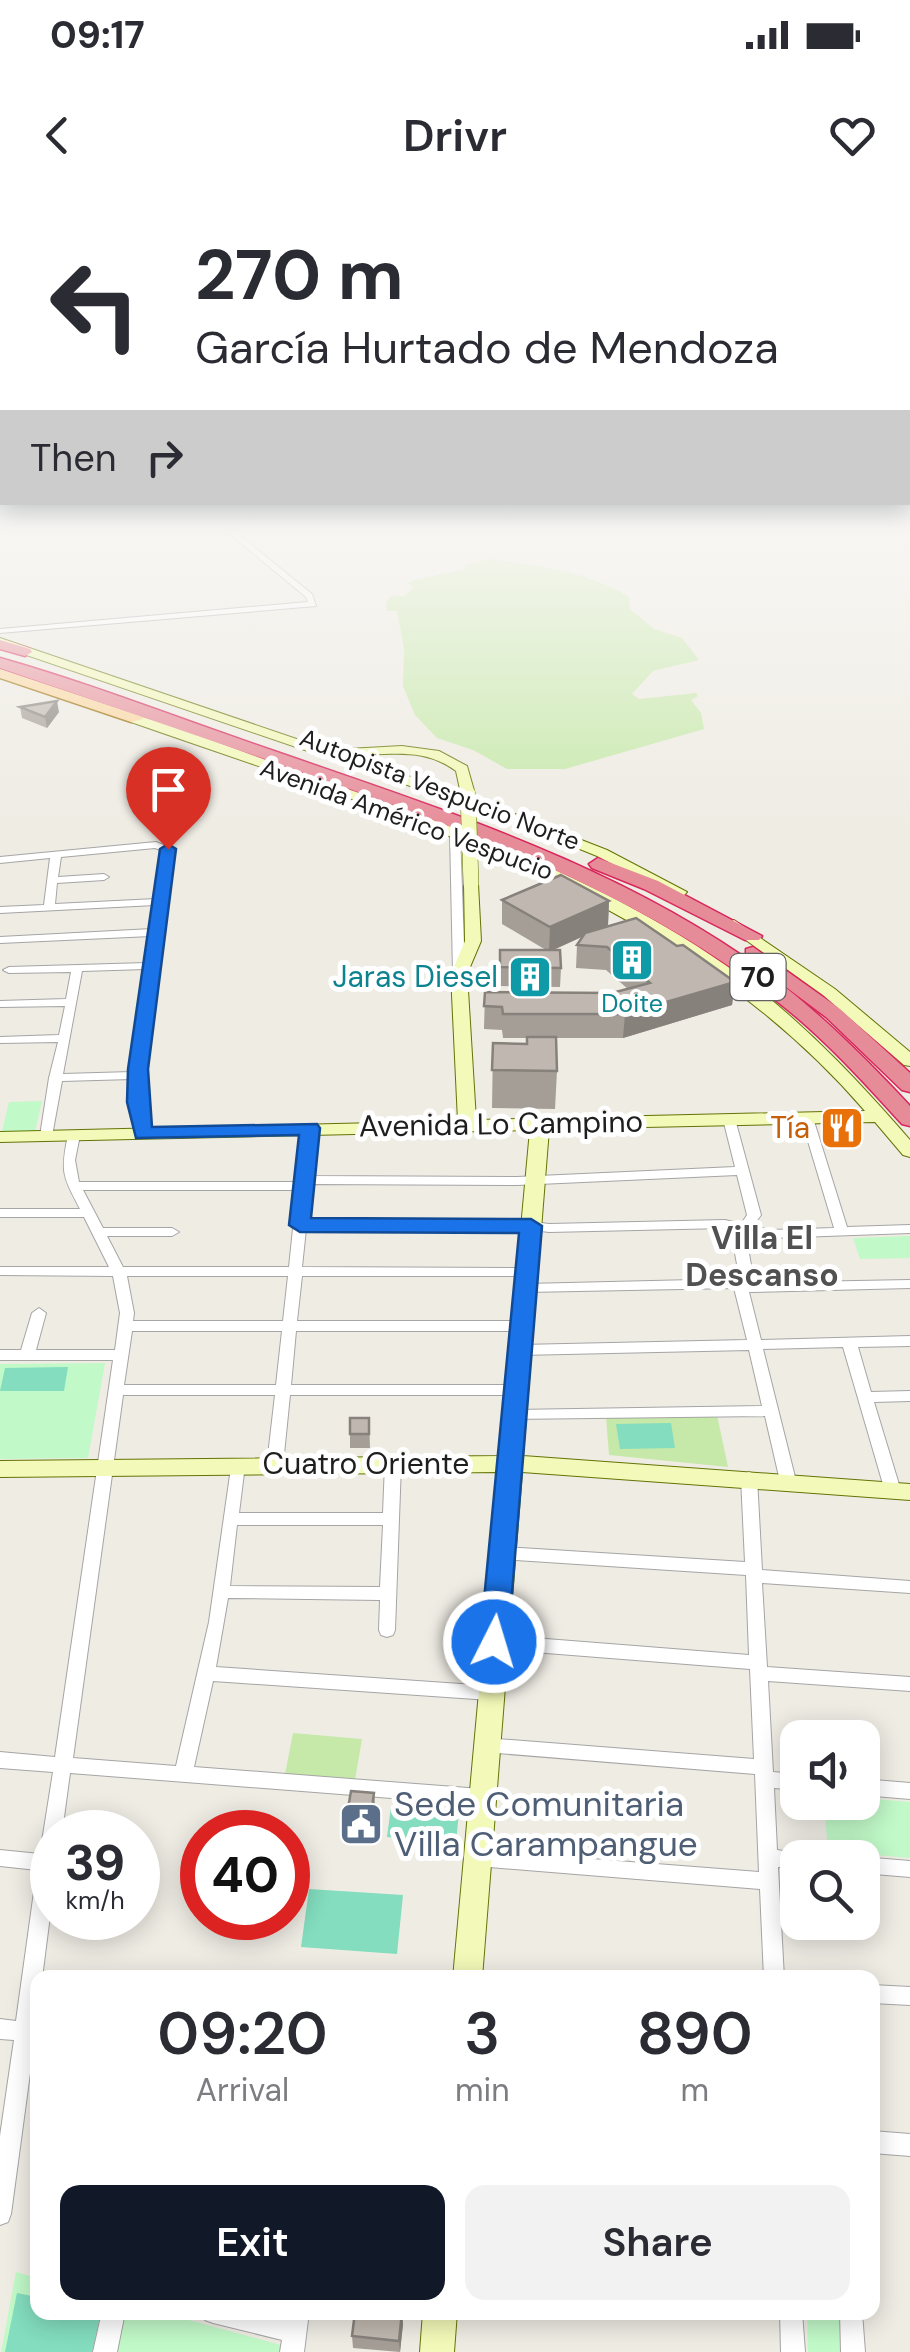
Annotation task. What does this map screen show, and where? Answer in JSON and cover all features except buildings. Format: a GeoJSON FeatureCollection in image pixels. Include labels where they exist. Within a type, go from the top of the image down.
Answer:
{"type":"FeatureCollection","features":[{"type":"Feature","properties":{"kind":"highway"},"geometry":{"type":"LineString","coordinates":[[0,646],[25,652]]}},
{"type":"Feature","properties":{"kind":"highway","name":"Autopista Vespucio Norte"},"geometry":{"type":"LineString","coordinates":[[0,646],[440,802],[688,912],[768,963],[833,1013],[910,1084]]}},
{"type":"Feature","properties":{"kind":"highway","name":"Autopista Vespucio Norte"},"geometry":{"type":"LineString","coordinates":[[0,663],[585,866],[767,984],[850,1055],[910,1119]]}},
{"type":"Feature","properties":{"kind":"highway"},"geometry":{"type":"LineString","coordinates":[[136,720],[267,754]]}},
{"type":"Feature","properties":{"kind":"highway"},"geometry":{"type":"LineString","coordinates":[[585,866],[651,885],[752,936]]}},
{"type":"Feature","properties":{"kind":"highway"},"geometry":{"type":"LineString","coordinates":[[585,866],[689,947]]}},
{"type":"Feature","properties":{"kind":"main road","name":"Avenida Américo Vespucio"},"geometry":{"type":"LineString","coordinates":[[25,652],[566,838],[655,879],[752,936],[829,992],[910,1061]]}},
{"type":"Feature","properties":{"kind":"main road","name":"Avenida Américo Vespucio"},"geometry":{"type":"LineString","coordinates":[[0,672],[455,833],[577,884],[689,947],[798,1030],[882,1116],[910,1151]]}},
{"type":"Feature","properties":{"kind":"main road"},"geometry":{"type":"LineString","coordinates":[[298,746],[340,752],[406,750],[438,755],[462,769],[468,794],[473,941],[459,974],[468,1125]]}},
{"type":"Feature","properties":{"kind":"main road","name":"Avenida Lo Campino"},"geometry":{"type":"LineString","coordinates":[[0,1137],[882,1116]]}},
{"type":"Feature","properties":{"kind":"main road"},"geometry":{"type":"LineString","coordinates":[[468,1970],[540,1124]]}},
{"type":"Feature","properties":{"kind":"main road","name":"Cuatro Oriente"},"geometry":{"type":"LineString","coordinates":[[0,1469],[509,1464],[901,1491]]}},
{"type":"Feature","properties":{"kind":"main road"},"geometry":{"type":"LineString","coordinates":[[437,2352],[439,2320]]}},
{"type":"Feature","properties":{"kind":"street"},"geometry":{"type":"LineString","coordinates":[[455,833],[459,974]]}},
{"type":"Feature","properties":{"kind":"street"},"geometry":{"type":"LineString","coordinates":[[0,860],[165,846],[168,850],[138,1076],[143,1133]]}},
{"type":"Feature","properties":{"kind":"street"},"geometry":{"type":"LineString","coordinates":[[49,908],[56,854]]}},
{"type":"Feature","properties":{"kind":"street"},"geometry":{"type":"LineString","coordinates":[[53,880],[104,877]]}},
{"type":"Feature","properties":{"kind":"street"},"geometry":{"type":"LineString","coordinates":[[0,910],[161,902]]}},
{"type":"Feature","properties":{"kind":"street"},"geometry":{"type":"LineString","coordinates":[[0,940],[157,932]]}},
{"type":"Feature","properties":{"kind":"street"},"geometry":{"type":"LineString","coordinates":[[9,970],[152,966]]}},
{"type":"Feature","properties":{"kind":"street"},"geometry":{"type":"LineString","coordinates":[[46,1136],[77,968]]}},
{"type":"Feature","properties":{"kind":"street"},"geometry":{"type":"LineString","coordinates":[[0,1004],[70,1002]]}},
{"type":"Feature","properties":{"kind":"street"},"geometry":{"type":"LineString","coordinates":[[0,1040],[63,1038]]}},
{"type":"Feature","properties":{"kind":"street"},"geometry":{"type":"LineString","coordinates":[[55,1078],[138,1076]]}},
{"type":"Feature","properties":{"kind":"street"},"geometry":{"type":"LineString","coordinates":[[807,1118],[842,1231]]}},
{"type":"Feature","properties":{"kind":"street"},"geometry":{"type":"LineString","coordinates":[[729,1120],[754,1215],[739,1240],[746,1276],[742,1286],[788,1481]]}},
{"type":"Feature","properties":{"kind":"street"},"geometry":{"type":"LineString","coordinates":[[274,1464],[310,1128]]}},
{"type":"Feature","properties":{"kind":"street"},"geometry":{"type":"LineString","coordinates":[[55,1810],[127,1301],[119,1272],[73,1186],[68,1160],[74,1135]]}},
{"type":"Feature","properties":{"kind":"street"},"geometry":{"type":"LineString","coordinates":[[73,1186],[742,1172]]}},
{"type":"Feature","properties":{"kind":"street"},"geometry":{"type":"LineString","coordinates":[[0,1214],[86,1213]]}},
{"type":"Feature","properties":{"kind":"street"},"geometry":{"type":"LineString","coordinates":[[300,1225],[725,1224],[770,1234],[910,1229]]}},
{"type":"Feature","properties":{"kind":"street"},"geometry":{"type":"LineString","coordinates":[[97,1232],[172,1232]]}},
{"type":"Feature","properties":{"kind":"street"},"geometry":{"type":"LineString","coordinates":[[0,1271],[295,1272],[742,1286],[910,1284]]}},
{"type":"Feature","properties":{"kind":"street"},"geometry":{"type":"LineString","coordinates":[[27,1355],[40,1313]]}},
{"type":"Feature","properties":{"kind":"street"},"geometry":{"type":"LineString","coordinates":[[126,1326],[522,1326]]}},
{"type":"Feature","properties":{"kind":"street"},"geometry":{"type":"LineString","coordinates":[[520,1350],[910,1340]]}},
{"type":"Feature","properties":{"kind":"street"},"geometry":{"type":"LineString","coordinates":[[849,1342],[865,1397],[901,1491]]}},
{"type":"Feature","properties":{"kind":"street"},"geometry":{"type":"LineString","coordinates":[[0,1355],[122,1356]]}},
{"type":"Feature","properties":{"kind":"street"},"geometry":{"type":"LineString","coordinates":[[116,1390],[517,1390]]}},
{"type":"Feature","properties":{"kind":"street"},"geometry":{"type":"LineString","coordinates":[[865,1397],[910,1396]]}},
{"type":"Feature","properties":{"kind":"street"},"geometry":{"type":"LineString","coordinates":[[514,1415],[772,1411]]}},
{"type":"Feature","properties":{"kind":"street"},"geometry":{"type":"LineString","coordinates":[[387,1630],[393,1464]]}},
{"type":"Feature","properties":{"kind":"street"},"geometry":{"type":"LineString","coordinates":[[184,1774],[222,1592],[237,1465]]}},
{"type":"Feature","properties":{"kind":"street"},"geometry":{"type":"LineString","coordinates":[[748,1478],[774,1970]]}},
{"type":"Feature","properties":{"kind":"street"},"geometry":{"type":"LineString","coordinates":[[230,1519],[391,1520]]}},
{"type":"Feature","properties":{"kind":"street"},"geometry":{"type":"LineString","coordinates":[[502,1552],[910,1587]]}},
{"type":"Feature","properties":{"kind":"street"},"geometry":{"type":"LineString","coordinates":[[222,1592],[388,1594]]}},
{"type":"Feature","properties":{"kind":"street"},"geometry":{"type":"LineString","coordinates":[[494,1642],[910,1684]]}},
{"type":"Feature","properties":{"kind":"street"},"geometry":{"type":"LineString","coordinates":[[206,1672],[490,1693]]}},
{"type":"Feature","properties":{"kind":"street"},"geometry":{"type":"LineString","coordinates":[[486,1746],[780,1777]]}},
{"type":"Feature","properties":{"kind":"street"},"geometry":{"type":"LineString","coordinates":[[0,1760],[481,1797]]}},
{"type":"Feature","properties":{"kind":"street"},"geometry":{"type":"LineString","coordinates":[[880,1788],[910,1791]]}},
{"type":"Feature","properties":{"kind":"street"},"geometry":{"type":"LineString","coordinates":[[0,1858],[30,1860]]}},
{"type":"Feature","properties":{"kind":"street"},"geometry":{"type":"LineString","coordinates":[[477,1858],[769,1881]]}},
{"type":"Feature","properties":{"kind":"street"},"geometry":{"type":"LineString","coordinates":[[768,1858],[780,1859]]}},
{"type":"Feature","properties":{"kind":"street"},"geometry":{"type":"LineString","coordinates":[[880,1866],[910,1869]]}},
{"type":"Feature","properties":{"kind":"street"},"geometry":{"type":"LineString","coordinates":[[33,1970],[37,1940]]}},
{"type":"Feature","properties":{"kind":"street"},"geometry":{"type":"LineString","coordinates":[[0,2214],[30,1989]]}},
{"type":"Feature","properties":{"kind":"street"},"geometry":{"type":"LineString","coordinates":[[880,1994],[910,1996]]}},
{"type":"Feature","properties":{"kind":"street"},"geometry":{"type":"LineString","coordinates":[[0,2028],[24,2031]]}},
{"type":"Feature","properties":{"kind":"street"},"geometry":{"type":"LineString","coordinates":[[880,2143],[910,2145]]}},
{"type":"Feature","properties":{"kind":"street"},"geometry":{"type":"LineString","coordinates":[[105,2352],[112,2320]]}},
{"type":"Feature","properties":{"kind":"street"},"geometry":{"type":"LineString","coordinates":[[246,2320],[295,2332]]}},
{"type":"Feature","properties":{"kind":"street"},"geometry":{"type":"LineString","coordinates":[[791,2320],[793,2352]]}},
{"type":"Feature","properties":{"kind":"street"},"geometry":{"type":"LineString","coordinates":[[851,2320],[853,2352]]}},
{"type":"Feature","properties":{"kind":"green space"},"geometry":{"type":"Polygon","coordinates":[[[400,629],[655,629],[682,638],[699,660],[653,671],[632,694],[639,699],[696,693],[698,696],[691,700],[701,713],[704,729],[565,769],[507,769],[473,750],[437,738],[415,715],[403,686],[400,629]]]}},
{"type":"Feature","properties":{"kind":"green space"},"geometry":{"type":"Polygon","coordinates":[[[42,1101],[35,1131],[2,1131],[9,1102],[42,1101]]]}},
{"type":"Feature","properties":{"kind":"green space"},"geometry":{"type":"Polygon","coordinates":[[[910,1236],[910,1258],[860,1259],[853,1238],[910,1236]]]}},
{"type":"Feature","properties":{"kind":"green space"},"geometry":{"type":"Polygon","coordinates":[[[105,1363],[88,1458],[0,1459],[0,1364],[105,1363]]]}},
{"type":"Feature","properties":{"kind":"green space"},"geometry":{"type":"Polygon","coordinates":[[[68,1367],[64,1391],[0,1391],[5,1368],[68,1367]]]}},
{"type":"Feature","properties":{"kind":"green space"},"geometry":{"type":"Polygon","coordinates":[[[717,1415],[728,1467],[609,1455],[606,1417],[717,1415]]]}},
{"type":"Feature","properties":{"kind":"green space"},"geometry":{"type":"Polygon","coordinates":[[[671,1423],[675,1448],[620,1449],[616,1424],[671,1423]]]}},
{"type":"Feature","properties":{"kind":"green space"},"geometry":{"type":"Polygon","coordinates":[[[293,1733],[362,1739],[355,1780],[285,1774],[293,1733]]]}},
{"type":"Feature","properties":{"kind":"green space"},"geometry":{"type":"Polygon","coordinates":[[[880,1799],[910,1802],[910,1858],[880,1855],[880,1840],[827,1840],[825,1820],[880,1820],[880,1799]]]}},
{"type":"Feature","properties":{"kind":"green space"},"geometry":{"type":"Polygon","coordinates":[[[391,1807],[459,1812],[456,1843],[387,1837],[391,1807]]]}},
{"type":"Feature","properties":{"kind":"green space"},"geometry":{"type":"Polygon","coordinates":[[[310,1889],[403,1895],[397,1954],[301,1947],[302,1940],[310,1940],[310,1889]]]}},
{"type":"Feature","properties":{"kind":"green space"},"geometry":{"type":"Polygon","coordinates":[[[16,2272],[30,2276],[30,2320],[189,2320],[307,2352],[1,2352],[16,2272]]]}},
{"type":"Feature","properties":{"kind":"green space"},"geometry":{"type":"Polygon","coordinates":[[[17,2293],[30,2296],[30,2320],[99,2320],[92,2352],[5,2352],[17,2293]]]}},
{"type":"Feature","properties":{"kind":"green space"},"geometry":{"type":"Polygon","coordinates":[[[807,2320],[845,2320],[847,2352],[808,2352],[807,2320]]]}},
{"type":"Feature","properties":{"kind":"place","name":"Doite"},"geometry":{"type":"Point","coordinates":[632,960]}},
{"type":"Feature","properties":{"kind":"place","name":"Jaras Diesel"},"geometry":{"type":"Point","coordinates":[530,977]}},
{"type":"Feature","properties":{"kind":"place","name":"Tía"},"geometry":{"type":"Point","coordinates":[842,1128]}},
{"type":"Feature","properties":{"kind":"place","name":"Sede Comunitaria Villa Carampangue"},"geometry":{"type":"Point","coordinates":[361,1824]}},
{"type":"Feature","properties":{"kind":"district","name":"Villa El Descanso"},"geometry":{"type":"Point","coordinates":[762,1256]}},
{"type":"Feature","properties":{"kind":"route"},"geometry":{"type":"LineString","coordinates":[[168,849],[138,1069],[143,1133],[310,1128],[300,1225],[531,1226],[494,1642]]}}]}
